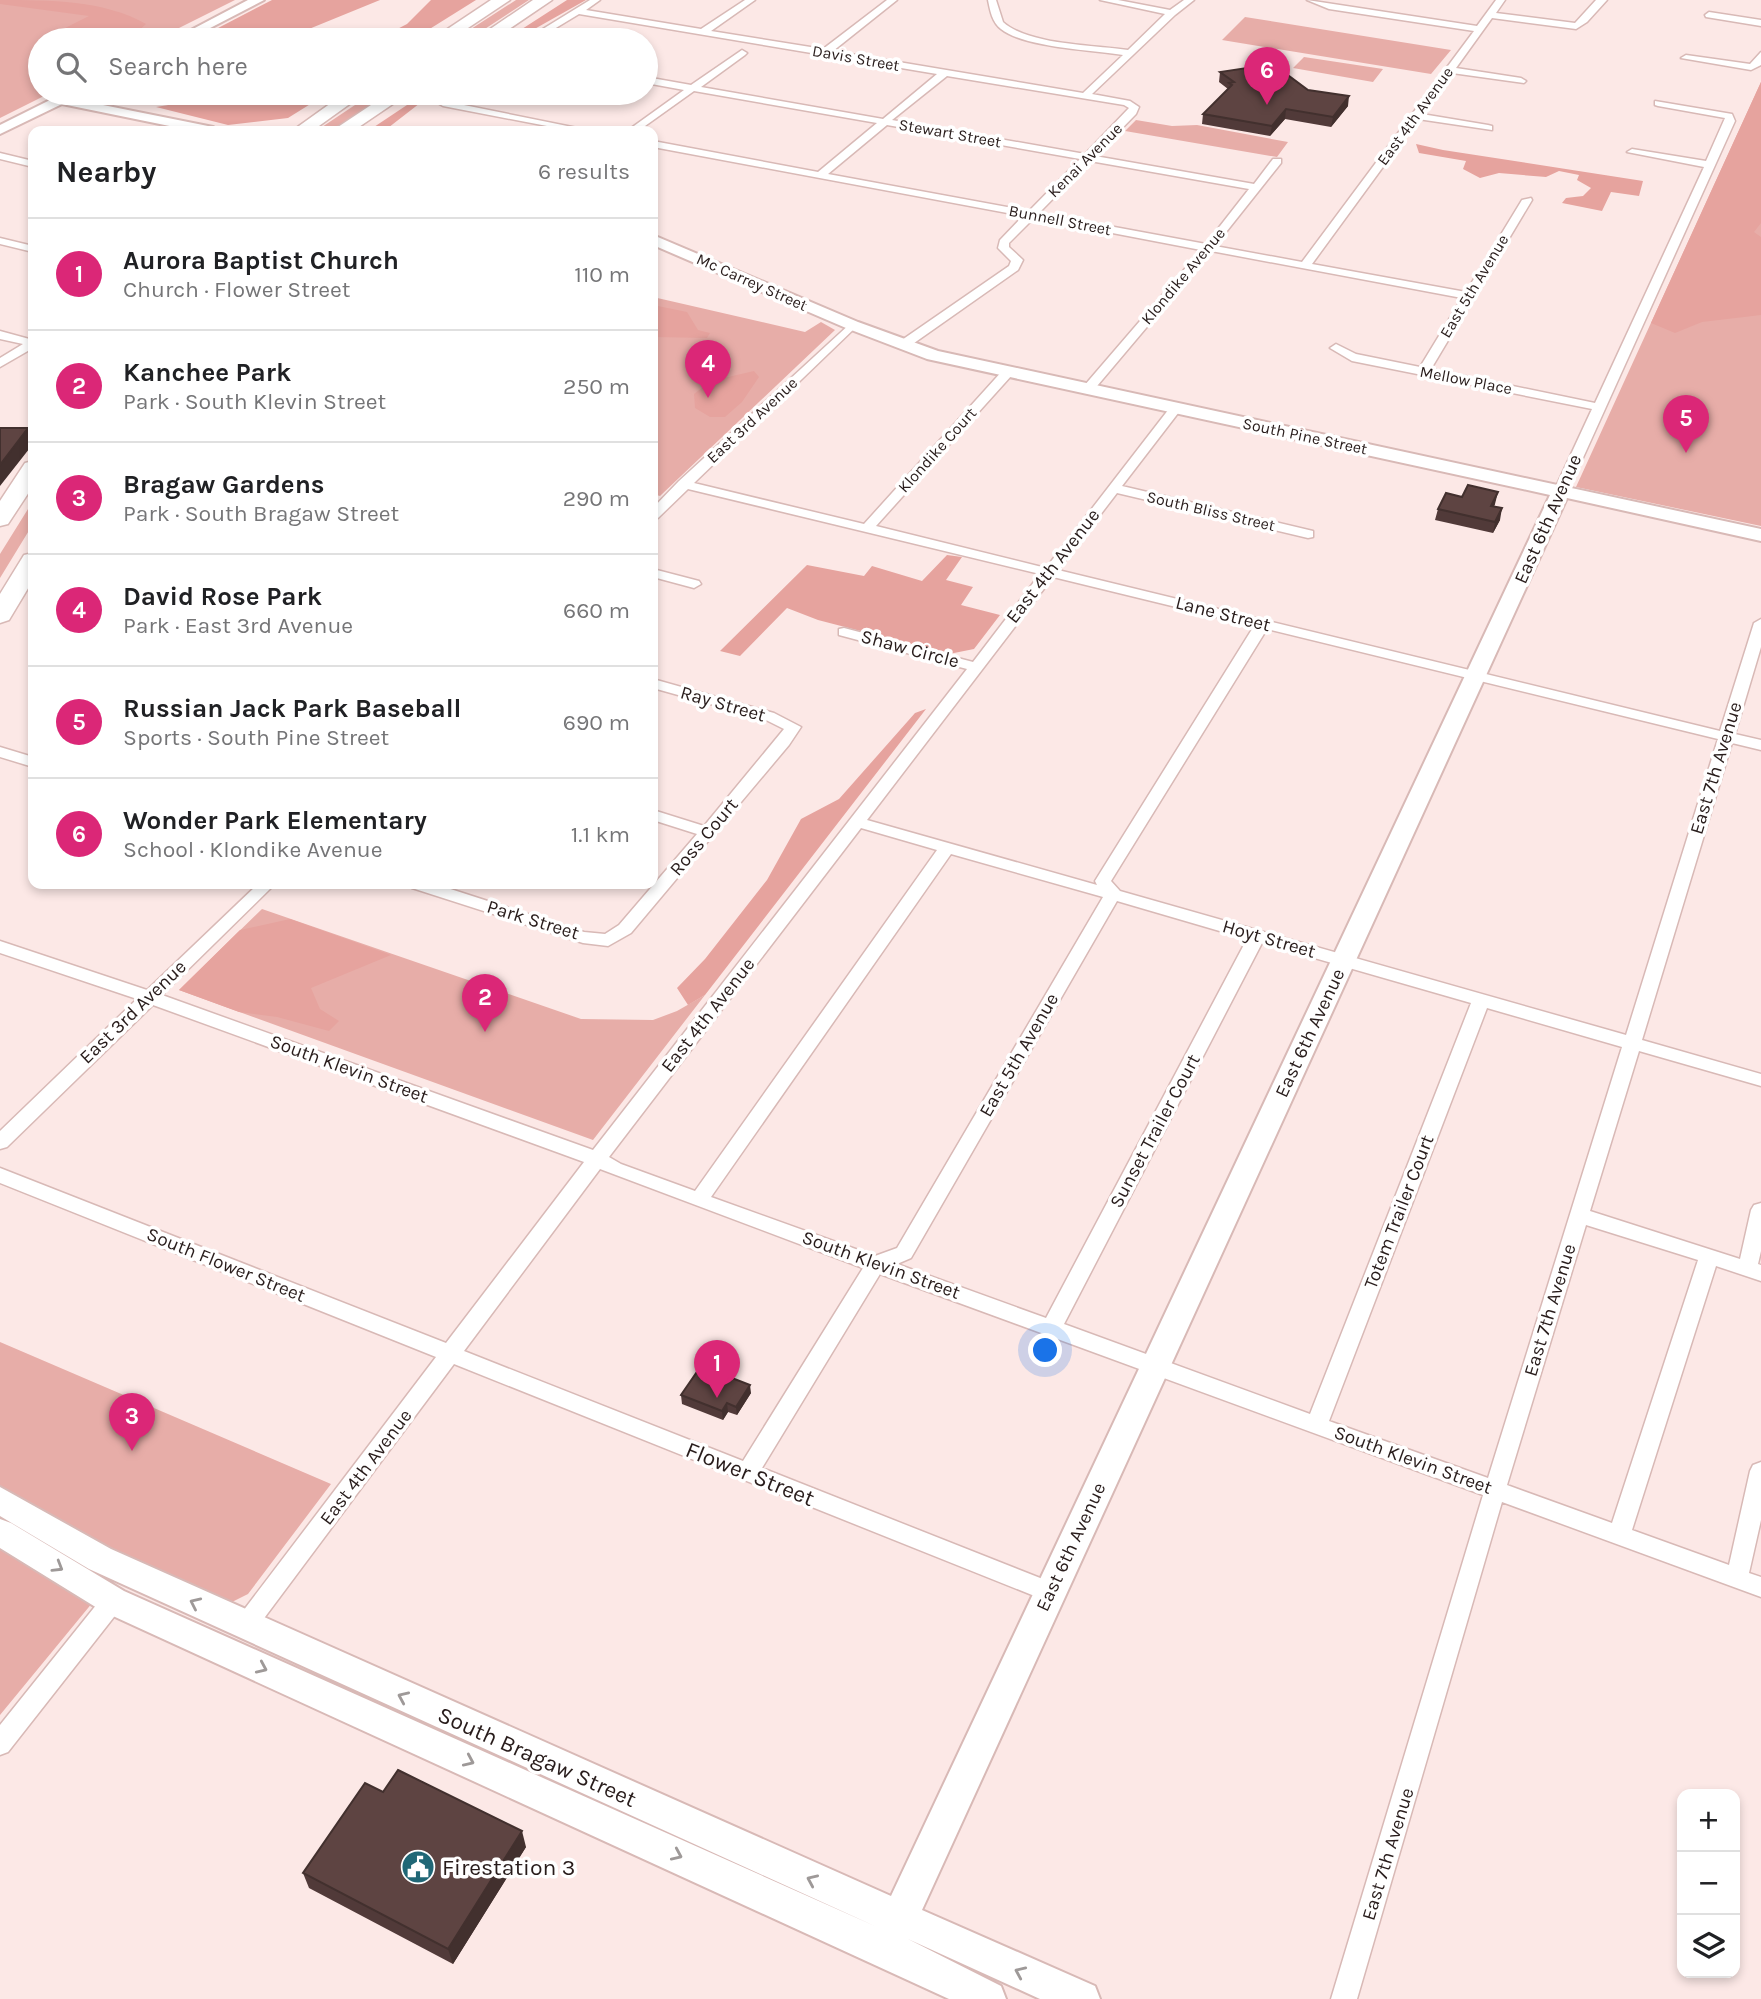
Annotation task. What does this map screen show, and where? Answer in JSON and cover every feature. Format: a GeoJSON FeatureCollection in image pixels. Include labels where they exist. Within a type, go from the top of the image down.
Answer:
{"type":"FeatureCollection","features":[{"type":"Feature","properties":{"kind":"highway"},"geometry":{"type":"LineString","coordinates":[[458,28],[500,0]]}},
{"type":"Feature","properties":{"kind":"highway"},"geometry":{"type":"LineString","coordinates":[[501,28],[546,0]]}},
{"type":"Feature","properties":{"kind":"highway"},"geometry":{"type":"LineString","coordinates":[[308,126],[339,105]]}},
{"type":"Feature","properties":{"kind":"highway"},"geometry":{"type":"LineString","coordinates":[[349,126],[381,105]]}},
{"type":"Feature","properties":{"kind":"highway"},"geometry":{"type":"LineString","coordinates":[[0,519],[28,476]]}},
{"type":"Feature","properties":{"kind":"highway"},"geometry":{"type":"LineString","coordinates":[[0,615],[28,568]]}},
{"type":"Feature","properties":{"kind":"street"},"geometry":{"type":"LineString","coordinates":[[202,28],[258,0]]}},
{"type":"Feature","properties":{"kind":"street"},"geometry":{"type":"LineString","coordinates":[[550,28],[596,0]]}},
{"type":"Feature","properties":{"kind":"street"},"geometry":{"type":"LineString","coordinates":[[703,32],[751,0]]}},
{"type":"Feature","properties":{"kind":"street"},"geometry":{"type":"LineString","coordinates":[[824,53],[893,0]]}},
{"type":"Feature","properties":{"kind":"street"},"geometry":{"type":"LineString","coordinates":[[992,0],[999,22],[1006,28],[1045,39],[1130,53]]}},
{"type":"Feature","properties":{"kind":"street"},"geometry":{"type":"LineString","coordinates":[[1104,0],[1172,13]]}},
{"type":"Feature","properties":{"kind":"street"},"geometry":{"type":"LineString","coordinates":[[1085,96],[1172,13],[1190,0]]}},
{"type":"Feature","properties":{"kind":"street"},"geometry":{"type":"LineString","coordinates":[[1311,0],[1479,29]]}},
{"type":"Feature","properties":{"kind":"street"},"geometry":{"type":"LineString","coordinates":[[1364,11],[1373,0]]}},
{"type":"Feature","properties":{"kind":"street","name":"East 4th Avenue"},"geometry":{"type":"LineString","coordinates":[[1305,266],[1501,0]]}},
{"type":"Feature","properties":{"kind":"street"},"geometry":{"type":"LineString","coordinates":[[1489,15],[1576,26],[1584,23],[1598,2],[1603,0]]}},
{"type":"Feature","properties":{"kind":"street","name":"Davis Street"},"geometry":{"type":"LineString","coordinates":[[578,11],[1085,96],[1134,107]]}},
{"type":"Feature","properties":{"kind":"street"},"geometry":{"type":"LineString","coordinates":[[1709,15],[1761,23]]}},
{"type":"Feature","properties":{"kind":"street"},"geometry":{"type":"LineString","coordinates":[[639,126],[742,53]]}},
{"type":"Feature","properties":{"kind":"street"},"geometry":{"type":"LineString","coordinates":[[1686,58],[1751,67],[1757,64],[1761,55]]}},
{"type":"Feature","properties":{"kind":"street"},"geometry":{"type":"LineString","coordinates":[[1449,70],[1521,81]]}},
{"type":"Feature","properties":{"kind":"street"},"geometry":{"type":"LineString","coordinates":[[820,175],[944,73]]}},
{"type":"Feature","properties":{"kind":"street","name":"Stewart Street"},"geometry":{"type":"LineString","coordinates":[[658,82],[1255,187]]}},
{"type":"Feature","properties":{"kind":"street","name":"East 6th Avenue"},"geometry":{"type":"LineString","coordinates":[[885,1949],[1730,121],[1729,116],[1658,103]]}},
{"type":"Feature","properties":{"kind":"street"},"geometry":{"type":"LineString","coordinates":[[0,130],[50,105]]}},
{"type":"Feature","properties":{"kind":"street"},"geometry":{"type":"LineString","coordinates":[[85,105],[188,126]]}},
{"type":"Feature","properties":{"kind":"street"},"geometry":{"type":"LineString","coordinates":[[476,105],[566,126]]}},
{"type":"Feature","properties":{"kind":"street","name":"Kenai Avenue"},"geometry":{"type":"LineString","coordinates":[[904,345],[1014,268],[1017,260],[1003,248],[1004,242],[1133,112],[1134,107]]}},
{"type":"Feature","properties":{"kind":"street"},"geometry":{"type":"LineString","coordinates":[[1415,116],[1488,128]]}},
{"type":"Feature","properties":{"kind":"street","name":"Bunnell Street"},"geometry":{"type":"LineString","coordinates":[[658,145],[1467,296]]}},
{"type":"Feature","properties":{"kind":"street"},"geometry":{"type":"LineString","coordinates":[[1632,152],[1710,165]]}},
{"type":"Feature","properties":{"kind":"street"},"geometry":{"type":"LineString","coordinates":[[0,156],[28,163]]}},
{"type":"Feature","properties":{"kind":"street","name":"Klondike Avenue"},"geometry":{"type":"LineString","coordinates":[[1088,388],[1208,248],[1277,161]]}},
{"type":"Feature","properties":{"kind":"street","name":"East 5th Avenue"},"geometry":{"type":"LineString","coordinates":[[1423,372],[1527,200]]}},
{"type":"Feature","properties":{"kind":"street"},"geometry":{"type":"LineString","coordinates":[[0,241],[28,248]]}},
{"type":"Feature","properties":{"kind":"street","name":"Mc Carrey Street"},"geometry":{"type":"LineString","coordinates":[[658,242],[852,325]]}},
{"type":"Feature","properties":{"kind":"street","name":"South Pine Street"},"geometry":{"type":"LineString","coordinates":[[852,325],[904,345],[1008,372],[1761,535]]}},
{"type":"Feature","properties":{"kind":"street","name":"East 3rd Avenue"},"geometry":{"type":"LineString","coordinates":[[659,501],[684,484],[852,325]]}},
{"type":"Feature","properties":{"kind":"street"},"geometry":{"type":"LineString","coordinates":[[0,335],[28,342]]}},
{"type":"Feature","properties":{"kind":"street"},"geometry":{"type":"LineString","coordinates":[[0,363],[28,346]]}},
{"type":"Feature","properties":{"kind":"street","name":"Mellow Place"},"geometry":{"type":"LineString","coordinates":[[1336,348],[1352,358],[1598,407]]}},
{"type":"Feature","properties":{"kind":"street","name":"Klondike Court"},"geometry":{"type":"LineString","coordinates":[[867,528],[1008,372]]}},
{"type":"Feature","properties":{"kind":"street","name":"East 4th Avenue"},"geometry":{"type":"LineString","coordinates":[[245,1626],[597,1159],[1176,408]]}},
{"type":"Feature","properties":{"kind":"street","name":"Lane Street"},"geometry":{"type":"LineString","coordinates":[[684,484],[1049,570],[1761,746]]}},
{"type":"Feature","properties":{"kind":"street","name":"South Bliss Street"},"geometry":{"type":"LineString","coordinates":[[1113,488],[1308,534]]}},
{"type":"Feature","properties":{"kind":"street"},"geometry":{"type":"LineString","coordinates":[[658,574],[694,584]]}},
{"type":"Feature","properties":{"kind":"street","name":"East 7th Avenue"},"geometry":{"type":"LineString","coordinates":[[1344,1999],[1495,1490],[1761,623]]}},
{"type":"Feature","properties":{"kind":"street"},"geometry":{"type":"LineString","coordinates":[[1113,894],[1103,881],[1264,624]]}},
{"type":"Feature","properties":{"kind":"street","name":"Shaw Circle"},"geometry":{"type":"LineString","coordinates":[[844,632],[976,667]]}},
{"type":"Feature","properties":{"kind":"street","name":"Ray Street"},"geometry":{"type":"LineString","coordinates":[[658,684],[769,716],[793,727]]}},
{"type":"Feature","properties":{"kind":"street","name":"Ross Court"},"geometry":{"type":"LineString","coordinates":[[608,940],[625,929],[784,743],[793,727]]}},
{"type":"Feature","properties":{"kind":"street"},"geometry":{"type":"LineString","coordinates":[[0,752],[28,760]]}},
{"type":"Feature","properties":{"kind":"street"},"geometry":{"type":"LineString","coordinates":[[658,817],[708,832]]}},
{"type":"Feature","properties":{"kind":"street","name":"Hoyt Street"},"geometry":{"type":"LineString","coordinates":[[858,822],[1761,1080]]}},
{"type":"Feature","properties":{"kind":"street"},"geometry":{"type":"LineString","coordinates":[[699,1198],[947,847]]}},
{"type":"Feature","properties":{"kind":"street","name":"East 3rd Avenue"},"geometry":{"type":"LineString","coordinates":[[0,1142],[262,889]]}},
{"type":"Feature","properties":{"kind":"street","name":"Park Street"},"geometry":{"type":"LineString","coordinates":[[434,889],[583,937],[608,940]]}},
{"type":"Feature","properties":{"kind":"street","name":"East 5th Avenue"},"geometry":{"type":"LineString","coordinates":[[876,1264],[904,1254],[1113,894]]}},
{"type":"Feature","properties":{"kind":"street","name":"Sunset Trailer Court"},"geometry":{"type":"LineString","coordinates":[[1052,1327],[1257,936]]}},
{"type":"Feature","properties":{"kind":"street","name":"South Klevin Street"},"geometry":{"type":"LineString","coordinates":[[0,947],[149,997],[597,1159],[614,1169],[1156,1364],[1761,1587]]}},
{"type":"Feature","properties":{"kind":"street","name":"Totem Trailer Court"},"geometry":{"type":"LineString","coordinates":[[1317,1424],[1482,1000]]}},
{"type":"Feature","properties":{"kind":"street","name":"South Flower Street"},"geometry":{"type":"LineString","coordinates":[[0,1175],[451,1354]]}},
{"type":"Feature","properties":{"kind":"street"},"geometry":{"type":"LineString","coordinates":[[1579,1214],[1754,1271],[1761,1210]]}},
{"type":"Feature","properties":{"kind":"street"},"geometry":{"type":"LineString","coordinates":[[1619,1536],[1709,1256]]}},
{"type":"Feature","properties":{"kind":"street"},"geometry":{"type":"LineString","coordinates":[[747,1473],[876,1264]]}},
{"type":"Feature","properties":{"kind":"street","name":"Flower Street"},"geometry":{"type":"LineString","coordinates":[[451,1354],[1050,1592]]}},
{"type":"Feature","properties":{"kind":"street"},"geometry":{"type":"LineString","coordinates":[[1737,1578],[1761,1471]]}},
{"type":"Feature","properties":{"kind":"street","name":"South Bragaw Street"},"geometry":{"type":"LineString","coordinates":[[0,1500],[100,1559],[245,1626],[1082,1999]]}},
{"type":"Feature","properties":{"kind":"street","name":"South Bragaw Street"},"geometry":{"type":"LineString","coordinates":[[0,1532],[113,1601],[885,1949],[988,1999]]}},
{"type":"Feature","properties":{"kind":"street"},"geometry":{"type":"LineString","coordinates":[[0,1744],[113,1601]]}},
{"type":"Feature","properties":{"kind":"shaded area"},"geometry":{"type":"Polygon","coordinates":[[[0,0],[235,0],[179,28],[28,28],[28,104],[0,118],[0,0]]]}},
{"type":"Feature","properties":{"kind":"shaded area"},"geometry":{"type":"Polygon","coordinates":[[[0,0],[76,3],[112,10],[146,24],[142,28],[65,28],[89,16],[0,4],[0,0]]]}},
{"type":"Feature","properties":{"kind":"shaded area"},"geometry":{"type":"Polygon","coordinates":[[[272,0],[380,0],[311,28],[218,28],[272,0]]]}},
{"type":"Feature","properties":{"kind":"shaded area"},"geometry":{"type":"Polygon","coordinates":[[[431,0],[476,0],[431,28],[399,28],[407,24],[431,0]]]}},
{"type":"Feature","properties":{"kind":"shaded area"},"geometry":{"type":"Polygon","coordinates":[[[516,0],[529,0],[486,28],[473,28],[516,0]]]}},
{"type":"Feature","properties":{"kind":"shaded area"},"geometry":{"type":"Polygon","coordinates":[[[567,0],[586,0],[536,28],[524,28],[567,0]]]}},
{"type":"Feature","properties":{"kind":"shaded area"},"geometry":{"type":"Polygon","coordinates":[[[1245,17],[1451,50],[1431,74],[1222,40],[1245,17]]]}},
{"type":"Feature","properties":{"kind":"shaded area"},"geometry":{"type":"Polygon","coordinates":[[[1304,57],[1383,69],[1373,82],[1293,68],[1304,57]]]}},
{"type":"Feature","properties":{"kind":"shaded area"},"geometry":{"type":"Polygon","coordinates":[[[1761,82],[1761,526],[1576,487],[1761,82]]]}},
{"type":"Feature","properties":{"kind":"shaded area"},"geometry":{"type":"Polygon","coordinates":[[[1761,82],[1761,223],[1754,232],[1761,237],[1761,315],[1702,322],[1675,333],[1651,323],[1761,82]]]}},
{"type":"Feature","properties":{"kind":"shaded area"},"geometry":{"type":"Polygon","coordinates":[[[309,105],[288,118],[228,125],[156,107],[309,105]]]}},
{"type":"Feature","properties":{"kind":"shaded area"},"geometry":{"type":"Polygon","coordinates":[[[355,105],[371,105],[340,126],[324,126],[355,105]]]}},
{"type":"Feature","properties":{"kind":"shaded area"},"geometry":{"type":"Polygon","coordinates":[[[407,105],[418,105],[390,126],[376,126],[407,105]]]}},
{"type":"Feature","properties":{"kind":"shaded area"},"geometry":{"type":"Polygon","coordinates":[[[1136,120],[1172,126],[1197,125],[1288,142],[1277,157],[1125,131],[1136,120]]]}},
{"type":"Feature","properties":{"kind":"shaded area"},"geometry":{"type":"Polygon","coordinates":[[[1416,144],[1643,181],[1639,196],[1611,192],[1602,211],[1562,203],[1566,198],[1583,196],[1591,188],[1577,180],[1579,175],[1559,171],[1546,177],[1499,173],[1480,178],[1463,169],[1466,161],[1419,153],[1416,144]]]}},
{"type":"Feature","properties":{"kind":"shaded area"},"geometry":{"type":"Polygon","coordinates":[[[658,298],[805,332],[821,322],[835,330],[660,496],[658,298]]]}},
{"type":"Feature","properties":{"kind":"shaded area"},"geometry":{"type":"Polygon","coordinates":[[[658,306],[687,312],[698,330],[710,333],[707,338],[658,337],[658,306]]]}},
{"type":"Feature","properties":{"kind":"shaded area"},"geometry":{"type":"Polygon","coordinates":[[[754,371],[759,377],[742,402],[725,417],[710,417],[695,408],[694,394],[711,381],[754,371]]]}},
{"type":"Feature","properties":{"kind":"shaded area"},"geometry":{"type":"Polygon","coordinates":[[[28,509],[28,532],[0,578],[0,554],[28,509]]]}},
{"type":"Feature","properties":{"kind":"shaded area"},"geometry":{"type":"Polygon","coordinates":[[[947,555],[962,557],[946,580],[973,587],[961,605],[1000,615],[974,649],[949,654],[818,620],[787,608],[740,656],[720,651],[807,565],[864,576],[872,566],[922,581],[947,555]]]}},
{"type":"Feature","properties":{"kind":"shaded area"},"geometry":{"type":"Polygon","coordinates":[[[926,709],[705,995],[688,1005],[677,988],[705,959],[767,880],[801,819],[839,799],[915,713],[926,709]]]}},
{"type":"Feature","properties":{"kind":"shaded area"},"geometry":{"type":"Polygon","coordinates":[[[262,909],[581,1019],[653,1020],[677,1011],[705,995],[593,1140],[179,990],[262,909]]]}},
{"type":"Feature","properties":{"kind":"shaded area"},"geometry":{"type":"Polygon","coordinates":[[[290,919],[391,955],[311,988],[320,1009],[339,1021],[329,1031],[277,1017],[239,1012],[179,990],[240,930],[290,919]]]}},
{"type":"Feature","properties":{"kind":"shaded area"},"geometry":{"type":"Polygon","coordinates":[[[0,1342],[331,1484],[248,1594],[230,1603],[130,1557],[0,1715],[0,1342]]]}},
{"type":"Feature","properties":{"kind":"building"},"geometry":{"type":"Polygon","coordinates":[[[1273,64],[1308,90],[1349,96],[1333,117],[1286,109],[1272,126],[1203,114],[1232,85],[1229,83],[1234,82],[1220,72],[1273,64]]]}},
{"type":"Feature","properties":{"kind":"building"},"geometry":{"type":"Polygon","coordinates":[[[0,428],[28,428],[0,465],[0,428]]]}},
{"type":"Feature","properties":{"kind":"building"},"geometry":{"type":"Polygon","coordinates":[[[1468,485],[1498,492],[1491,506],[1502,508],[1495,522],[1438,509],[1446,493],[1462,497],[1468,485]]]}},
{"type":"Feature","properties":{"kind":"building"},"geometry":{"type":"Polygon","coordinates":[[[701,1366],[750,1385],[736,1407],[727,1403],[722,1411],[681,1395],[701,1366]]]}},
{"type":"Feature","properties":{"kind":"building","name":"Firestation 3"},"geometry":{"type":"Polygon","coordinates":[[[398,1770],[522,1831],[448,1949],[303,1873],[365,1783],[383,1792],[398,1770]]]}},
{"type":"Feature","properties":{"kind":"place","name":"Wonder Park Elementary"},"geometry":{"type":"Point","coordinates":[1267,105]}},
{"type":"Feature","properties":{"kind":"place","name":"David Rose Park"},"geometry":{"type":"Point","coordinates":[708,398]}},
{"type":"Feature","properties":{"kind":"place","name":"Russian Jack Park Baseball"},"geometry":{"type":"Point","coordinates":[1686,453]}},
{"type":"Feature","properties":{"kind":"place","name":"Kanchee Park"},"geometry":{"type":"Point","coordinates":[485,1032]}},
{"type":"Feature","properties":{"kind":"place","name":"Aurora Baptist Church"},"geometry":{"type":"Point","coordinates":[717,1398]}},
{"type":"Feature","properties":{"kind":"place","name":"Bragaw Gardens"},"geometry":{"type":"Point","coordinates":[132,1451]}},
{"type":"Feature","properties":{"kind":"place","name":"Firestation 3"},"geometry":{"type":"Point","coordinates":[418,1867]}}]}
